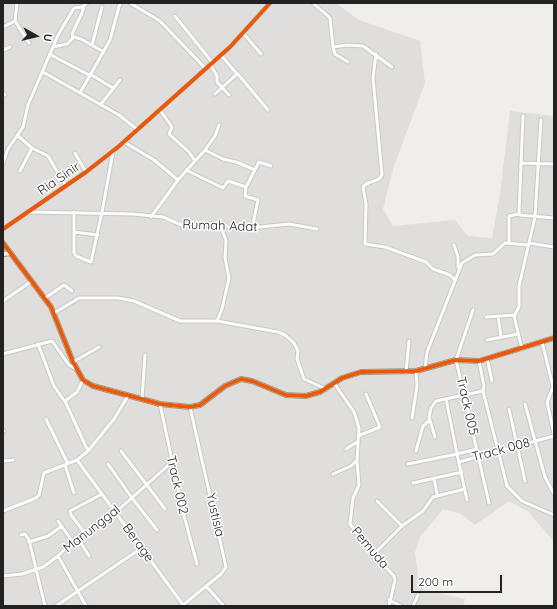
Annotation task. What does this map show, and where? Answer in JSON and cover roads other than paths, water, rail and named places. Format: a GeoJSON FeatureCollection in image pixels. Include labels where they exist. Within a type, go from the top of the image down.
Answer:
{"type":"FeatureCollection","features":[{"type":"Feature","properties":{"kind":"street"},"geometry":{"type":"LineString","coordinates":[[17,3],[15,21],[30,43]]}},
{"type":"Feature","properties":{"kind":"street"},"geometry":{"type":"LineString","coordinates":[[80,93],[104,52],[114,29],[120,3]]}},
{"type":"Feature","properties":{"kind":"street"},"geometry":{"type":"LineString","coordinates":[[130,3],[160,21],[205,68]]}},
{"type":"Feature","properties":{"kind":"street"},"geometry":{"type":"LineString","coordinates":[[313,3],[330,18],[335,54],[348,62]]}},
{"type":"Feature","properties":{"kind":"street"},"geometry":{"type":"LineString","coordinates":[[53,47],[67,44],[73,38],[73,32],[86,4]]}},
{"type":"Feature","properties":{"kind":"street"},"geometry":{"type":"LineString","coordinates":[[3,163],[8,149],[23,126],[28,105],[53,47],[74,8],[86,4]]}},
{"type":"Feature","properties":{"kind":"street","name":"Ria Sinir"},"geometry":{"type":"LineString","coordinates":[[3,229],[86,172],[124,142],[243,33],[268,4]]}},
{"type":"Feature","properties":{"kind":"street"},"geometry":{"type":"LineString","coordinates":[[92,44],[102,7]]}},
{"type":"Feature","properties":{"kind":"street"},"geometry":{"type":"LineString","coordinates":[[175,16],[211,63],[217,76],[217,82],[229,95]]}},
{"type":"Feature","properties":{"kind":"street"},"geometry":{"type":"LineString","coordinates":[[3,27],[15,21]]}},
{"type":"Feature","properties":{"kind":"street"},"geometry":{"type":"LineString","coordinates":[[243,33],[261,54]]}},
{"type":"Feature","properties":{"kind":"street"},"geometry":{"type":"LineString","coordinates":[[73,38],[92,44],[104,52]]}},
{"type":"Feature","properties":{"kind":"street"},"geometry":{"type":"LineString","coordinates":[[333,46],[363,46],[392,67]]}},
{"type":"Feature","properties":{"kind":"street"},"geometry":{"type":"LineString","coordinates":[[3,50],[10,47]]}},
{"type":"Feature","properties":{"kind":"street"},"geometry":{"type":"LineString","coordinates":[[51,54],[113,88]]}},
{"type":"Feature","properties":{"kind":"street"},"geometry":{"type":"LineString","coordinates":[[221,54],[268,110]]}},
{"type":"Feature","properties":{"kind":"street"},"geometry":{"type":"LineString","coordinates":[[376,54],[372,78],[382,175],[379,179],[366,184],[363,187],[366,204],[365,242],[366,244],[379,246],[426,262],[433,269],[450,275],[454,279]]}},
{"type":"Feature","properties":{"kind":"street"},"geometry":{"type":"LineString","coordinates":[[43,72],[101,104],[119,115],[138,130]]}},
{"type":"Feature","properties":{"kind":"street"},"geometry":{"type":"LineString","coordinates":[[215,94],[237,73]]}},
{"type":"Feature","properties":{"kind":"street"},"geometry":{"type":"LineString","coordinates":[[101,104],[120,80]]}},
{"type":"Feature","properties":{"kind":"street"},"geometry":{"type":"LineString","coordinates":[[160,110],[172,128],[169,133],[189,152],[195,161]]}},
{"type":"Feature","properties":{"kind":"street"},"geometry":{"type":"LineString","coordinates":[[519,214],[523,116]]}},
{"type":"Feature","properties":{"kind":"street"},"geometry":{"type":"LineString","coordinates":[[522,349],[515,315],[519,309],[518,286],[535,217],[541,120]]}},
{"type":"Feature","properties":{"kind":"street"},"geometry":{"type":"LineString","coordinates":[[151,216],[186,170],[205,150],[215,136],[219,125]]}},
{"type":"Feature","properties":{"kind":"street"},"geometry":{"type":"LineString","coordinates":[[17,136],[32,148],[50,159],[66,186]]}},
{"type":"Feature","properties":{"kind":"street"},"geometry":{"type":"LineString","coordinates":[[124,142],[154,160],[178,180]]}},
{"type":"Feature","properties":{"kind":"street"},"geometry":{"type":"LineString","coordinates":[[20,171],[32,148]]}},
{"type":"Feature","properties":{"kind":"street"},"geometry":{"type":"LineString","coordinates":[[205,150],[223,159],[236,162],[255,170]]}},
{"type":"Feature","properties":{"kind":"street"},"geometry":{"type":"LineString","coordinates":[[74,212],[74,248],[76,256],[92,261],[98,235],[112,152]]}},
{"type":"Feature","properties":{"kind":"street"},"geometry":{"type":"LineString","coordinates":[[75,153],[86,172]]}},
{"type":"Feature","properties":{"kind":"street"},"geometry":{"type":"LineString","coordinates":[[252,229],[258,200],[245,196],[246,187],[260,162],[271,166]]}},
{"type":"Feature","properties":{"kind":"street"},"geometry":{"type":"LineString","coordinates":[[521,163],[554,164]]}},
{"type":"Feature","properties":{"kind":"street"},"geometry":{"type":"LineString","coordinates":[[186,170],[222,188],[224,188],[228,182],[246,187]]}},
{"type":"Feature","properties":{"kind":"street","name":"Rumah Adat"},"geometry":{"type":"LineString","coordinates":[[28,212],[102,212],[163,217],[171,222],[184,226],[219,223],[235,229],[252,229],[289,224],[317,229]]}},
{"type":"Feature","properties":{"kind":"street"},"geometry":{"type":"LineString","coordinates":[[509,244],[509,216],[519,214],[554,218]]}},
{"type":"Feature","properties":{"kind":"street"},"geometry":{"type":"LineString","coordinates":[[217,321],[222,309],[228,278],[225,258],[226,240],[219,223]]}},
{"type":"Feature","properties":{"kind":"street"},"geometry":{"type":"LineString","coordinates":[[74,232],[98,235]]}},
{"type":"Feature","properties":{"kind":"street"},"geometry":{"type":"LineString","coordinates":[[3,243],[32,280],[54,313],[72,362],[83,380],[93,386],[160,404],[190,407],[200,405],[225,386],[241,379],[252,381],[279,393],[293,396],[306,396],[326,389],[334,383],[356,374],[376,371],[416,371],[456,360],[478,361],[522,349],[554,338]]}},
{"type":"Feature","properties":{"kind":"street"},"geometry":{"type":"LineString","coordinates":[[425,369],[427,352],[447,303],[454,279],[462,263],[468,258],[479,254],[493,254],[503,244],[529,244],[554,247]]}},
{"type":"Feature","properties":{"kind":"street"},"geometry":{"type":"LineString","coordinates":[[454,245],[458,257],[458,269]]}},
{"type":"Feature","properties":{"kind":"street"},"geometry":{"type":"LineString","coordinates":[[3,254],[11,253]]}},
{"type":"Feature","properties":{"kind":"street"},"geometry":{"type":"LineString","coordinates":[[3,301],[32,280]]}},
{"type":"Feature","properties":{"kind":"street"},"geometry":{"type":"LineString","coordinates":[[45,298],[64,285],[72,291]]}},
{"type":"Feature","properties":{"kind":"street"},"geometry":{"type":"LineString","coordinates":[[54,313],[79,298],[121,298],[134,301],[180,320],[217,321],[278,332],[285,335],[294,343],[298,351],[297,359],[304,379],[326,389]]}},
{"type":"Feature","properties":{"kind":"street","name":"Track 005"},"geometry":{"type":"LineString","coordinates":[[473,310],[456,360],[490,503]]}},
{"type":"Feature","properties":{"kind":"street"},"geometry":{"type":"LineString","coordinates":[[486,317],[515,315]]}},
{"type":"Feature","properties":{"kind":"street"},"geometry":{"type":"LineString","coordinates":[[498,316],[501,337]]}},
{"type":"Feature","properties":{"kind":"street"},"geometry":{"type":"LineString","coordinates":[[487,340],[518,334]]}},
{"type":"Feature","properties":{"kind":"street"},"geometry":{"type":"LineString","coordinates":[[3,354],[52,341],[69,365],[76,369]]}},
{"type":"Feature","properties":{"kind":"street"},"geometry":{"type":"LineString","coordinates":[[406,372],[409,341]]}},
{"type":"Feature","properties":{"kind":"street"},"geometry":{"type":"LineString","coordinates":[[542,342],[553,381],[553,391],[548,397],[547,402],[554,435]]}},
{"type":"Feature","properties":{"kind":"street"},"geometry":{"type":"LineString","coordinates":[[38,344],[54,386],[66,403],[88,451]]}},
{"type":"Feature","properties":{"kind":"street"},"geometry":{"type":"LineString","coordinates":[[72,362],[99,347]]}},
{"type":"Feature","properties":{"kind":"street"},"geometry":{"type":"LineString","coordinates":[[142,400],[145,355]]}},
{"type":"Feature","properties":{"kind":"street"},"geometry":{"type":"LineString","coordinates":[[487,358],[492,381]]}},
{"type":"Feature","properties":{"kind":"street"},"geometry":{"type":"LineString","coordinates":[[478,361],[484,386],[483,391],[507,486],[522,501],[554,515]]}},
{"type":"Feature","properties":{"kind":"street"},"geometry":{"type":"LineString","coordinates":[[412,418],[417,386],[416,371]]}},
{"type":"Feature","properties":{"kind":"street"},"geometry":{"type":"LineString","coordinates":[[66,403],[66,399],[77,392],[83,380]]}},
{"type":"Feature","properties":{"kind":"street"},"geometry":{"type":"LineString","coordinates":[[333,474],[351,466],[357,460],[357,442],[360,428],[357,417],[334,383]]}},
{"type":"Feature","properties":{"kind":"street"},"geometry":{"type":"LineString","coordinates":[[435,437],[430,420],[430,413],[436,401],[483,391]]}},
{"type":"Feature","properties":{"kind":"street"},"geometry":{"type":"LineString","coordinates":[[358,436],[380,427],[366,394]]}},
{"type":"Feature","properties":{"kind":"street"},"geometry":{"type":"LineString","coordinates":[[3,511],[36,498],[39,495],[44,473],[77,460],[88,451],[114,419],[128,396]]}},
{"type":"Feature","properties":{"kind":"street"},"geometry":{"type":"LineString","coordinates":[[446,398],[457,454],[477,450]]}},
{"type":"Feature","properties":{"kind":"street","name":"Track 002"},"geometry":{"type":"LineString","coordinates":[[160,404],[172,462],[197,564]]}},
{"type":"Feature","properties":{"kind":"street"},"geometry":{"type":"LineString","coordinates":[[525,404],[544,477],[554,494]]}},
{"type":"Feature","properties":{"kind":"street","name":"Yustisia"},"geometry":{"type":"LineString","coordinates":[[184,605],[224,571],[225,564],[190,407]]}},
{"type":"Feature","properties":{"kind":"street"},"geometry":{"type":"LineString","coordinates":[[509,409],[525,481]]}},
{"type":"Feature","properties":{"kind":"street"},"geometry":{"type":"LineString","coordinates":[[46,419],[67,464],[74,493]]}},
{"type":"Feature","properties":{"kind":"street"},"geometry":{"type":"LineString","coordinates":[[416,451],[423,426],[430,420]]}},
{"type":"Feature","properties":{"kind":"street","name":"Track 008"},"geometry":{"type":"LineString","coordinates":[[408,464],[457,454],[459,462],[554,435]]}},
{"type":"Feature","properties":{"kind":"street"},"geometry":{"type":"LineString","coordinates":[[346,449],[357,442]]}},
{"type":"Feature","properties":{"kind":"street"},"geometry":{"type":"LineString","coordinates":[[121,451],[165,509]]}},
{"type":"Feature","properties":{"kind":"street"},"geometry":{"type":"LineString","coordinates":[[3,461],[13,460]]}},
{"type":"Feature","properties":{"kind":"street","name":"Berage"},"geometry":{"type":"LineString","coordinates":[[77,460],[143,547],[184,605]]}},
{"type":"Feature","properties":{"kind":"street","name":"Pemuda"},"geometry":{"type":"LineString","coordinates":[[357,460],[359,480],[358,488],[353,498],[349,522],[354,532],[395,577],[390,606]]}},
{"type":"Feature","properties":{"kind":"street","name":"Manunggal"},"geometry":{"type":"LineString","coordinates":[[3,576],[36,570],[58,556],[77,537],[116,512],[172,462]]}},
{"type":"Feature","properties":{"kind":"street"},"geometry":{"type":"LineString","coordinates":[[459,462],[467,500]]}},
{"type":"Feature","properties":{"kind":"street"},"geometry":{"type":"LineString","coordinates":[[108,464],[132,498],[158,530]]}},
{"type":"Feature","properties":{"kind":"street"},"geometry":{"type":"LineString","coordinates":[[413,483],[462,472]]}},
{"type":"Feature","properties":{"kind":"street"},"geometry":{"type":"LineString","coordinates":[[434,478],[437,494]]}},
{"type":"Feature","properties":{"kind":"street"},"geometry":{"type":"LineString","coordinates":[[374,554],[402,526],[421,513],[429,501],[437,494],[465,489]]}},
{"type":"Feature","properties":{"kind":"street"},"geometry":{"type":"LineString","coordinates":[[84,532],[71,515],[70,510],[102,494]]}},
{"type":"Feature","properties":{"kind":"street"},"geometry":{"type":"LineString","coordinates":[[377,501],[402,526]]}},
{"type":"Feature","properties":{"kind":"street"},"geometry":{"type":"LineString","coordinates":[[58,521],[72,541]]}},
{"type":"Feature","properties":{"kind":"street"},"geometry":{"type":"LineString","coordinates":[[30,542],[48,536],[62,526]]}},
{"type":"Feature","properties":{"kind":"street"},"geometry":{"type":"LineString","coordinates":[[21,534],[25,534],[30,542],[45,606]]}},
{"type":"Feature","properties":{"kind":"street"},"geometry":{"type":"LineString","coordinates":[[77,537],[89,556]]}},
{"type":"Feature","properties":{"kind":"street"},"geometry":{"type":"LineString","coordinates":[[56,606],[143,547]]}},
{"type":"Feature","properties":{"kind":"street"},"geometry":{"type":"LineString","coordinates":[[58,556],[86,606]]}},
{"type":"Feature","properties":{"kind":"street"},"geometry":{"type":"LineString","coordinates":[[206,586],[223,605]]}},
{"type":"Feature","properties":{"kind":"street"},"geometry":{"type":"LineString","coordinates":[[413,606],[418,595]]}},
{"type":"Feature","properties":{"kind":"street"},"geometry":{"type":"LineString","coordinates":[[390,600],[401,606]]}},
{"type":"Feature","properties":{"kind":"street"},"geometry":{"type":"LineString","coordinates":[[390,606],[396,604]]}}]}
